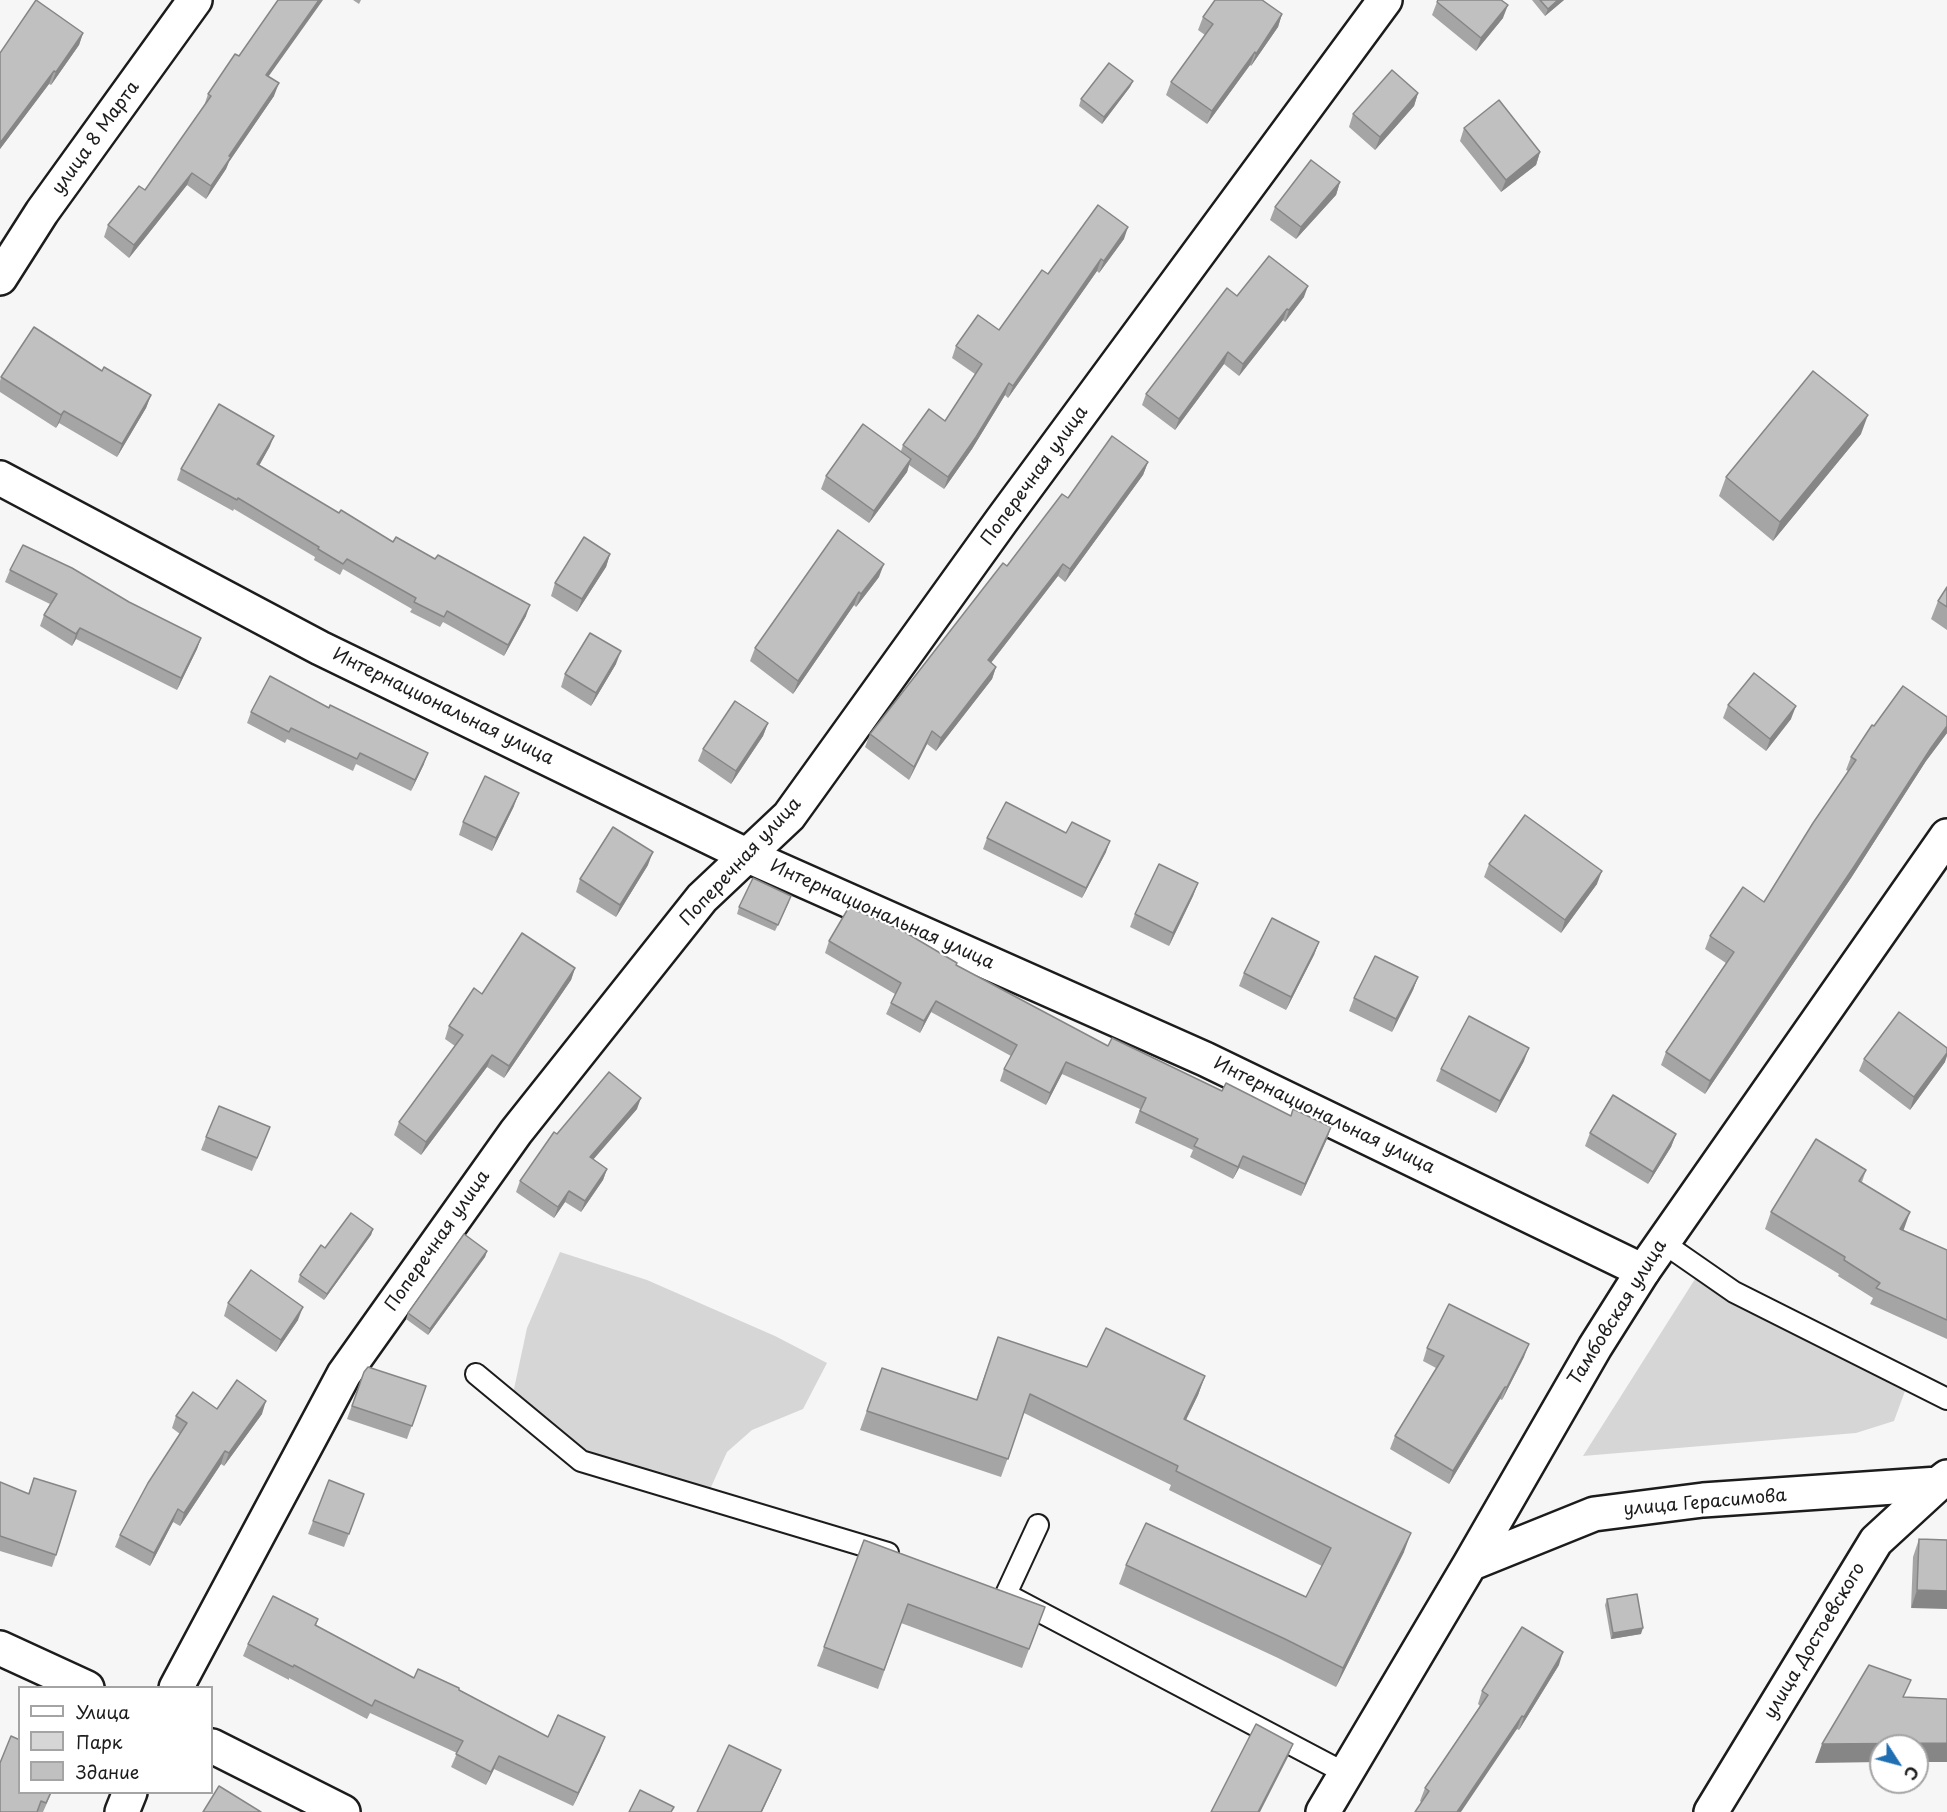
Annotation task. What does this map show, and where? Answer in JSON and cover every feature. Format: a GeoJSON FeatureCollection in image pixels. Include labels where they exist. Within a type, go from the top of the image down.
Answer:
{"type":"FeatureCollection","features":[{"type":"Feature","properties":{"kind":"street","name":"улица 8 Марта"},"geometry":{"type":"LineString","coordinates":[[0,278],[42,212],[195,0]]}},
{"type":"Feature","properties":{"kind":"street","name":"Поперечная улица"},"geometry":{"type":"LineString","coordinates":[[177,1686],[344,1374],[516,1132],[702,898],[789,816],[1002,520],[1385,0]]}},
{"type":"Feature","properties":{"kind":"street","name":"Интернациональная улица"},"geometry":{"type":"LineString","coordinates":[[0,478],[320,648],[746,855],[1205,1059],[1643,1271]]}},
{"type":"Feature","properties":{"kind":"street","name":"Тамбовская улица"},"geometry":{"type":"LineString","coordinates":[[1323,1812],[1595,1347],[1643,1271],[1947,836]]}},
{"type":"Feature","properties":{"kind":"street","name":"улица Герасимова"},"geometry":{"type":"LineString","coordinates":[[1470,1564],[1594,1514],[1703,1500],[1942,1481]]}},
{"type":"Feature","properties":{"kind":"street","name":"улица Достоевского"},"geometry":{"type":"LineString","coordinates":[[1711,1812],[1876,1541],[1942,1481]]}},
{"type":"Feature","properties":{"kind":"street"},"geometry":{"type":"LineString","coordinates":[[0,1648],[83,1686]]}},
{"type":"Feature","properties":{"kind":"street"},"geometry":{"type":"LineString","coordinates":[[213,1747],[343,1812]]}},
{"type":"Feature","properties":{"kind":"street"},"geometry":{"type":"LineString","coordinates":[[122,1812],[129,1794]]}},
{"type":"Feature","properties":{"kind":"lane"},"geometry":{"type":"LineString","coordinates":[[1662,1242],[1734,1292],[1947,1400]]}},
{"type":"Feature","properties":{"kind":"lane"},"geometry":{"type":"LineString","coordinates":[[476,1374],[581,1461],[909,1560]]}},
{"type":"Feature","properties":{"kind":"lane"},"geometry":{"type":"LineString","coordinates":[[1006,1594],[1038,1525]]}},
{"type":"Feature","properties":{"kind":"lane"},"geometry":{"type":"LineString","coordinates":[[984,1587],[1006,1594],[1345,1773]]}},
{"type":"Feature","properties":{"kind":"green space"},"geometry":{"type":"Polygon","coordinates":[[[560,1252],[647,1280],[775,1336],[827,1363],[803,1409],[752,1430],[727,1452],[706,1498],[581,1461],[511,1403],[527,1328],[560,1252]]]}},
{"type":"Feature","properties":{"kind":"green space"},"geometry":{"type":"Polygon","coordinates":[[[1695,1279],[1905,1391],[1894,1421],[1856,1433],[1583,1456],[1695,1279]]]}},
{"type":"Feature","properties":{"kind":"building"},"geometry":{"type":"Polygon","coordinates":[[[36,0],[83,33],[56,72],[54,71],[0,143],[0,53],[36,0]]]}},
{"type":"Feature","properties":{"kind":"building"},"geometry":{"type":"Polygon","coordinates":[[[278,0],[319,0],[266,75],[279,83],[211,186],[192,173],[134,245],[108,225],[139,186],[145,190],[211,96],[208,94],[235,54],[239,56],[278,0]]]}},
{"type":"Feature","properties":{"kind":"building"},"geometry":{"type":"Polygon","coordinates":[[[1215,0],[1262,0],[1282,14],[1256,54],[1255,52],[1212,111],[1171,82],[1213,24],[1203,17],[1215,0]]]}},
{"type":"Feature","properties":{"kind":"building"},"geometry":{"type":"Polygon","coordinates":[[[1438,0],[1501,0],[1508,5],[1481,38],[1437,2],[1438,0]]]}},
{"type":"Feature","properties":{"kind":"building"},"geometry":{"type":"Polygon","coordinates":[[[1540,0],[1558,0],[1548,9],[1540,0]]]}},
{"type":"Feature","properties":{"kind":"building"},"geometry":{"type":"Polygon","coordinates":[[[1109,63],[1133,81],[1104,117],[1081,99],[1109,63]]]}},
{"type":"Feature","properties":{"kind":"building"},"geometry":{"type":"Polygon","coordinates":[[[1392,70],[1418,93],[1380,137],[1353,114],[1392,70]]]}},
{"type":"Feature","properties":{"kind":"building"},"geometry":{"type":"Polygon","coordinates":[[[1499,100],[1540,152],[1506,180],[1464,128],[1499,100]]]}},
{"type":"Feature","properties":{"kind":"building"},"geometry":{"type":"Polygon","coordinates":[[[1311,160],[1340,182],[1301,227],[1275,207],[1311,160]]]}},
{"type":"Feature","properties":{"kind":"building"},"geometry":{"type":"Polygon","coordinates":[[[1098,205],[1128,227],[1104,261],[1101,259],[1013,386],[1009,383],[948,477],[903,445],[929,409],[945,421],[982,364],[956,346],[978,315],[999,330],[1042,270],[1048,274],[1098,205]]]}},
{"type":"Feature","properties":{"kind":"building"},"geometry":{"type":"Polygon","coordinates":[[[1269,256],[1308,286],[1243,364],[1228,352],[1179,419],[1146,394],[1227,288],[1237,296],[1269,256]]]}},
{"type":"Feature","properties":{"kind":"building"},"geometry":{"type":"Polygon","coordinates":[[[34,327],[102,371],[104,367],[151,395],[122,444],[64,411],[61,415],[1,377],[34,327]]]}},
{"type":"Feature","properties":{"kind":"building"},"geometry":{"type":"Polygon","coordinates":[[[1813,371],[1868,415],[1780,522],[1726,477],[1813,371]]]}},
{"type":"Feature","properties":{"kind":"building"},"geometry":{"type":"Polygon","coordinates":[[[219,404],[274,436],[257,464],[339,513],[341,510],[393,542],[396,537],[435,559],[438,555],[530,605],[508,645],[447,611],[444,617],[414,602],[416,598],[347,559],[343,564],[238,498],[237,500],[181,469],[219,404]]]}},
{"type":"Feature","properties":{"kind":"building"},"geometry":{"type":"Polygon","coordinates":[[[863,424],[911,459],[874,511],[826,476],[863,424]]]}},
{"type":"Feature","properties":{"kind":"building"},"geometry":{"type":"Polygon","coordinates":[[[1112,436],[1148,462],[1070,569],[1063,564],[988,660],[996,667],[941,738],[932,731],[914,767],[870,734],[1003,563],[1007,566],[1062,494],[1068,498],[1112,436]]]}},
{"type":"Feature","properties":{"kind":"building"},"geometry":{"type":"Polygon","coordinates":[[[838,530],[884,564],[861,594],[859,592],[798,681],[755,648],[838,530]]]}},
{"type":"Feature","properties":{"kind":"building"},"geometry":{"type":"Polygon","coordinates":[[[584,537],[610,554],[582,599],[555,583],[584,537]]]}},
{"type":"Feature","properties":{"kind":"building"},"geometry":{"type":"Polygon","coordinates":[[[23,545],[72,568],[129,602],[201,638],[181,678],[80,628],[76,634],[44,615],[57,594],[10,570],[23,545]]]}},
{"type":"Feature","properties":{"kind":"building"},"geometry":{"type":"Polygon","coordinates":[[[1947,587],[1947,607],[1938,601],[1947,587]]]}},
{"type":"Feature","properties":{"kind":"building"},"geometry":{"type":"Polygon","coordinates":[[[590,633],[621,651],[596,693],[565,674],[590,633]]]}},
{"type":"Feature","properties":{"kind":"building"},"geometry":{"type":"Polygon","coordinates":[[[1754,673],[1796,706],[1770,739],[1728,705],[1754,673]]]}},
{"type":"Feature","properties":{"kind":"building"},"geometry":{"type":"Polygon","coordinates":[[[270,676],[329,708],[330,705],[428,753],[415,780],[360,753],[357,759],[291,728],[289,732],[251,712],[270,676]]]}},
{"type":"Feature","properties":{"kind":"building"},"geometry":{"type":"Polygon","coordinates":[[[1903,686],[1947,717],[1947,726],[1710,1081],[1666,1052],[1734,952],[1710,936],[1743,887],[1764,902],[1813,823],[1856,760],[1851,757],[1872,725],[1874,726],[1903,686]]]}},
{"type":"Feature","properties":{"kind":"building"},"geometry":{"type":"Polygon","coordinates":[[[735,701],[768,723],[736,771],[703,749],[735,701]]]}},
{"type":"Feature","properties":{"kind":"building"},"geometry":{"type":"Polygon","coordinates":[[[485,776],[519,793],[496,838],[463,822],[485,776]]]}},
{"type":"Feature","properties":{"kind":"building"},"geometry":{"type":"Polygon","coordinates":[[[1006,802],[1066,833],[1072,822],[1110,841],[1086,888],[987,838],[1006,802]]]}},
{"type":"Feature","properties":{"kind":"building"},"geometry":{"type":"Polygon","coordinates":[[[1525,815],[1602,871],[1565,920],[1489,864],[1525,815]]]}},
{"type":"Feature","properties":{"kind":"building"},"geometry":{"type":"Polygon","coordinates":[[[613,827],[653,852],[620,905],[580,879],[613,827]]]}},
{"type":"Feature","properties":{"kind":"building"},"geometry":{"type":"Polygon","coordinates":[[[1159,864],[1198,883],[1173,933],[1135,914],[1159,864]]]}},
{"type":"Feature","properties":{"kind":"building"},"geometry":{"type":"Polygon","coordinates":[[[753,878],[791,896],[778,925],[739,907],[753,878]]]}},
{"type":"Feature","properties":{"kind":"building"},"geometry":{"type":"Polygon","coordinates":[[[849,907],[903,931],[957,963],[956,965],[1108,1046],[1112,1038],[1222,1091],[1226,1083],[1291,1116],[1293,1109],[1331,1127],[1305,1184],[1243,1156],[1238,1167],[1194,1146],[1198,1139],[1140,1111],[1146,1098],[1066,1062],[1050,1093],[1004,1069],[1017,1045],[936,1001],[924,1021],[891,1003],[901,983],[829,941],[849,907]]]}},
{"type":"Feature","properties":{"kind":"building"},"geometry":{"type":"Polygon","coordinates":[[[1272,918],[1319,942],[1291,997],[1244,973],[1272,918]]]}},
{"type":"Feature","properties":{"kind":"building"},"geometry":{"type":"Polygon","coordinates":[[[522,933],[575,968],[509,1066],[492,1055],[426,1142],[399,1122],[463,1035],[449,1026],[474,988],[482,994],[522,933]]]}},
{"type":"Feature","properties":{"kind":"building"},"geometry":{"type":"Polygon","coordinates":[[[1375,956],[1418,977],[1396,1019],[1354,998],[1375,956]]]}},
{"type":"Feature","properties":{"kind":"building"},"geometry":{"type":"Polygon","coordinates":[[[1899,1012],[1947,1048],[1947,1053],[1914,1097],[1864,1059],[1899,1012]]]}},
{"type":"Feature","properties":{"kind":"building"},"geometry":{"type":"Polygon","coordinates":[[[1469,1016],[1529,1048],[1500,1101],[1441,1069],[1469,1016]]]}},
{"type":"Feature","properties":{"kind":"building"},"geometry":{"type":"Polygon","coordinates":[[[609,1072],[641,1098],[590,1157],[607,1169],[585,1201],[569,1191],[558,1207],[520,1181],[554,1132],[557,1134],[609,1072]]]}},
{"type":"Feature","properties":{"kind":"building"},"geometry":{"type":"Polygon","coordinates":[[[1613,1095],[1676,1134],[1653,1172],[1590,1133],[1613,1095]]]}},
{"type":"Feature","properties":{"kind":"building"},"geometry":{"type":"Polygon","coordinates":[[[219,1106],[270,1127],[257,1158],[206,1137],[219,1106]]]}},
{"type":"Feature","properties":{"kind":"building"},"geometry":{"type":"Polygon","coordinates":[[[1816,1139],[1866,1170],[1859,1181],[1910,1212],[1900,1229],[1947,1250],[1947,1320],[1876,1288],[1880,1283],[1844,1260],[1845,1257],[1771,1212],[1816,1139]]]}},
{"type":"Feature","properties":{"kind":"building"},"geometry":{"type":"Polygon","coordinates":[[[351,1213],[373,1229],[327,1294],[300,1275],[321,1245],[325,1248],[351,1213]]]}},
{"type":"Feature","properties":{"kind":"building"},"geometry":{"type":"Polygon","coordinates":[[[464,1234],[487,1251],[430,1329],[408,1313],[464,1234]]]}},
{"type":"Feature","properties":{"kind":"building"},"geometry":{"type":"Polygon","coordinates":[[[251,1270],[303,1307],[281,1340],[228,1303],[251,1270]]]}},
{"type":"Feature","properties":{"kind":"building"},"geometry":{"type":"Polygon","coordinates":[[[1449,1304],[1529,1344],[1507,1387],[1453,1471],[1395,1436],[1444,1356],[1427,1348],[1449,1304]]]}},
{"type":"Feature","properties":{"kind":"building"},"geometry":{"type":"Polygon","coordinates":[[[1106,1328],[1205,1376],[1184,1419],[1411,1533],[1343,1668],[1126,1565],[1146,1523],[1306,1597],[1331,1548],[1176,1471],[1178,1466],[1030,1394],[1008,1459],[867,1411],[882,1368],[977,1400],[998,1337],[1087,1367],[1106,1328]]]}},
{"type":"Feature","properties":{"kind":"building"},"geometry":{"type":"Polygon","coordinates":[[[368,1367],[426,1386],[412,1426],[352,1406],[364,1372],[368,1367]]]}},
{"type":"Feature","properties":{"kind":"building"},"geometry":{"type":"Polygon","coordinates":[[[237,1380],[266,1401],[229,1453],[225,1451],[184,1513],[178,1509],[154,1553],[120,1535],[148,1483],[187,1423],[176,1416],[193,1392],[217,1409],[237,1380]]]}},
{"type":"Feature","properties":{"kind":"building"},"geometry":{"type":"Polygon","coordinates":[[[34,1478],[76,1491],[56,1555],[0,1536],[0,1482],[29,1494],[34,1478]]]}},
{"type":"Feature","properties":{"kind":"building"},"geometry":{"type":"Polygon","coordinates":[[[329,1480],[364,1494],[349,1534],[313,1521],[329,1480]]]}},
{"type":"Feature","properties":{"kind":"building"},"geometry":{"type":"Polygon","coordinates":[[[1919,1539],[1947,1540],[1947,1591],[1917,1590],[1919,1539]]]}},
{"type":"Feature","properties":{"kind":"building"},"geometry":{"type":"Polygon","coordinates":[[[864,1540],[1045,1607],[1029,1649],[908,1604],[884,1670],[824,1647],[864,1540]]]}},
{"type":"Feature","properties":{"kind":"building"},"geometry":{"type":"Polygon","coordinates":[[[1637,1594],[1643,1628],[1613,1633],[1607,1599],[1637,1594]]]}},
{"type":"Feature","properties":{"kind":"building"},"geometry":{"type":"Polygon","coordinates":[[[273,1596],[318,1619],[315,1625],[414,1678],[418,1669],[459,1688],[548,1737],[558,1715],[605,1737],[578,1793],[499,1756],[491,1772],[456,1754],[463,1741],[375,1700],[372,1706],[248,1644],[273,1596]]]}},
{"type":"Feature","properties":{"kind":"building"},"geometry":{"type":"Polygon","coordinates":[[[1522,1627],[1563,1652],[1524,1717],[1522,1716],[1457,1812],[1415,1812],[1429,1791],[1425,1788],[1488,1695],[1482,1691],[1522,1627]]]}},
{"type":"Feature","properties":{"kind":"building"},"geometry":{"type":"Polygon","coordinates":[[[1869,1665],[1911,1680],[1903,1697],[1947,1699],[1947,1743],[1929,1743],[1929,1734],[1869,1734],[1869,1744],[1822,1744],[1869,1665]]]}},
{"type":"Feature","properties":{"kind":"building"},"geometry":{"type":"Polygon","coordinates":[[[1256,1724],[1293,1744],[1258,1812],[1211,1812],[1256,1724]]]}},
{"type":"Feature","properties":{"kind":"building"},"geometry":{"type":"Polygon","coordinates":[[[11,1736],[18,1739],[18,1794],[50,1794],[46,1803],[41,1801],[37,1812],[0,1812],[0,1763],[11,1736]]]}},
{"type":"Feature","properties":{"kind":"building"},"geometry":{"type":"Polygon","coordinates":[[[729,1745],[781,1770],[761,1812],[697,1812],[729,1745]]]}},
{"type":"Feature","properties":{"kind":"building"},"geometry":{"type":"Polygon","coordinates":[[[219,1786],[261,1812],[203,1812],[219,1786]]]}},
{"type":"Feature","properties":{"kind":"building"},"geometry":{"type":"Polygon","coordinates":[[[640,1790],[674,1807],[671,1812],[629,1812],[640,1790]]]}}]}
